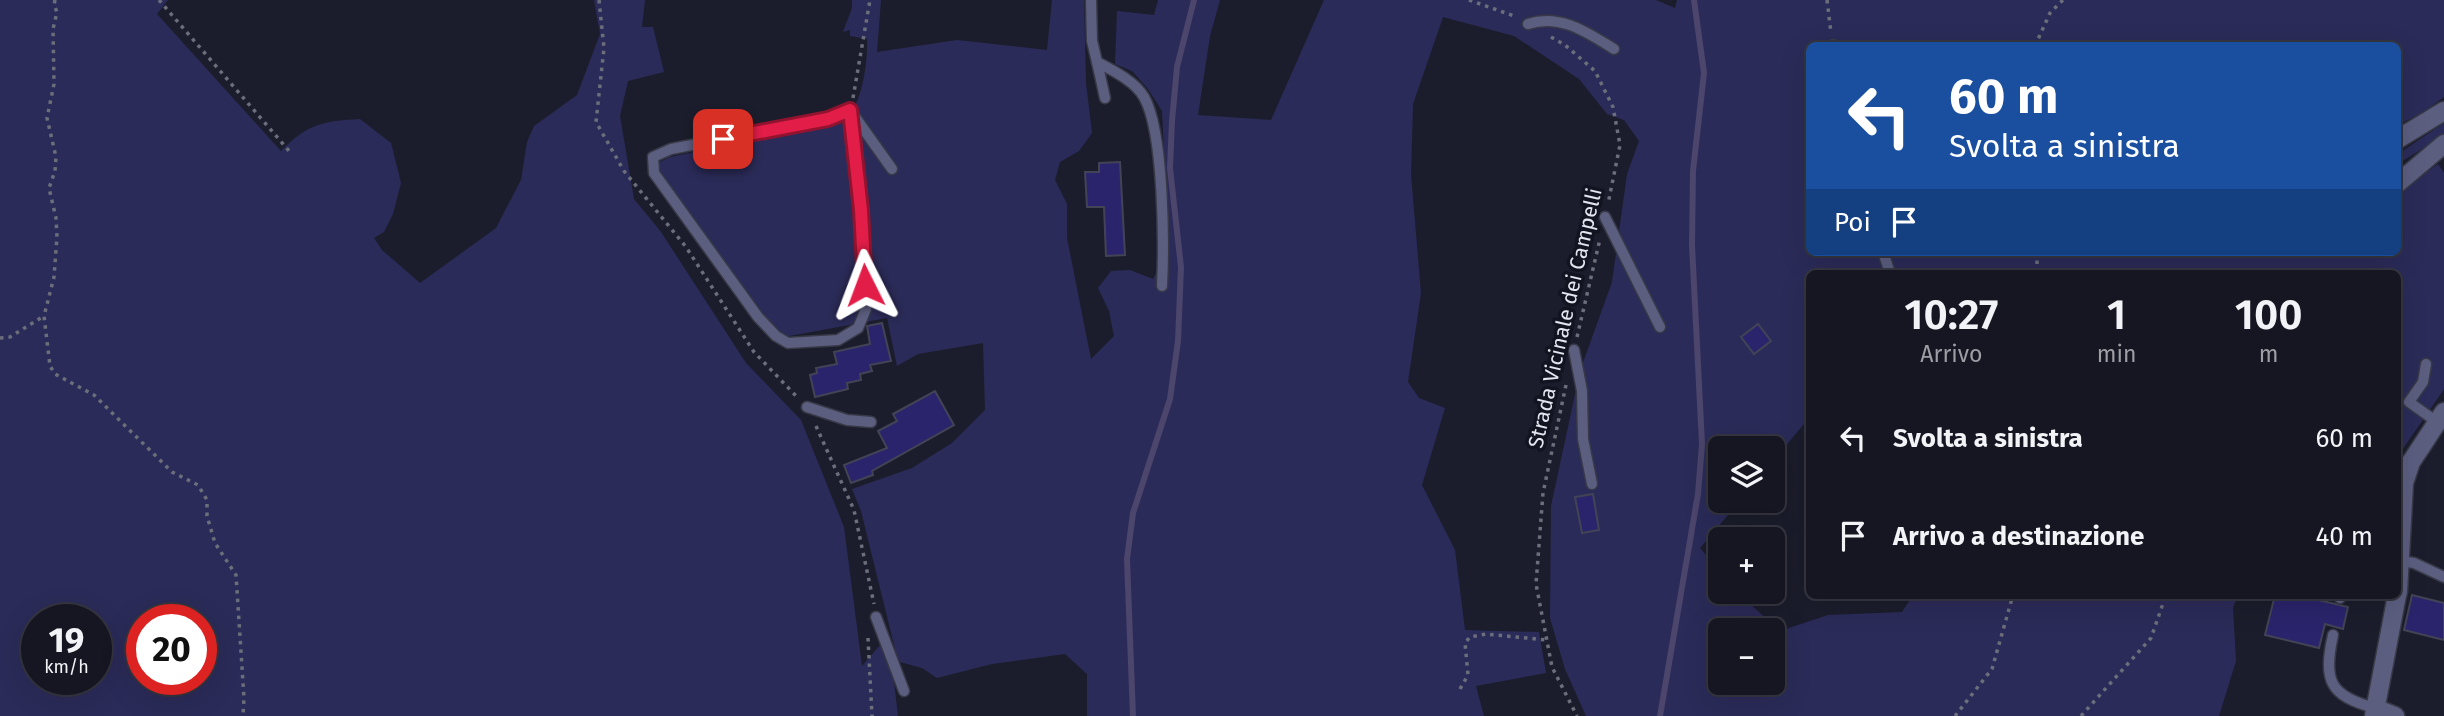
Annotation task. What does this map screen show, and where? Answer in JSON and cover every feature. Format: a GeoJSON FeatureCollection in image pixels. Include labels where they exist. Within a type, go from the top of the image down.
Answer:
{"type":"FeatureCollection","features":[{"type":"Feature","properties":{"kind":"street"},"geometry":{"type":"LineString","coordinates":[[2401,137],[2444,111]]}},
{"type":"Feature","properties":{"kind":"street"},"geometry":{"type":"LineString","coordinates":[[2401,180],[2444,144]]}},
{"type":"Feature","properties":{"kind":"street"},"geometry":{"type":"LineString","coordinates":[[2401,487],[2411,461],[2441,417]]}},
{"type":"Feature","properties":{"kind":"street"},"geometry":{"type":"LineString","coordinates":[[2395,716],[2375,712],[2396,599]]}},
{"type":"Feature","properties":{"kind":"lane"},"geometry":{"type":"LineString","coordinates":[[1091,0],[1092,41],[1105,98]]}},
{"type":"Feature","properties":{"kind":"lane"},"geometry":{"type":"LineString","coordinates":[[1528,24],[1543,19],[1577,27],[1614,49]]}},
{"type":"Feature","properties":{"kind":"lane"},"geometry":{"type":"LineString","coordinates":[[1097,62],[1122,76],[1144,96],[1155,128],[1163,244],[1162,286]]}},
{"type":"Feature","properties":{"kind":"lane"},"geometry":{"type":"LineString","coordinates":[[850,110],[861,210],[866,309],[858,328],[838,340],[788,343],[776,336],[758,317],[654,173],[653,157],[671,149],[828,119],[850,110]]}},
{"type":"Feature","properties":{"kind":"lane"},"geometry":{"type":"LineString","coordinates":[[850,110],[892,169]]}},
{"type":"Feature","properties":{"kind":"lane"},"geometry":{"type":"LineString","coordinates":[[1605,217],[1660,327]]}},
{"type":"Feature","properties":{"kind":"lane"},"geometry":{"type":"LineString","coordinates":[[1574,350],[1582,391],[1583,439],[1592,484]]}},
{"type":"Feature","properties":{"kind":"lane"},"geometry":{"type":"LineString","coordinates":[[2426,364],[2423,382],[2409,402],[2441,417]]}},
{"type":"Feature","properties":{"kind":"lane"},"geometry":{"type":"LineString","coordinates":[[807,407],[847,420],[871,422]]}},
{"type":"Feature","properties":{"kind":"lane"},"geometry":{"type":"LineString","coordinates":[[2401,561],[2414,563],[2444,577]]}},
{"type":"Feature","properties":{"kind":"lane"},"geometry":{"type":"LineString","coordinates":[[876,617],[904,691]]}},
{"type":"Feature","properties":{"kind":"lane"},"geometry":{"type":"LineString","coordinates":[[2333,635],[2327,663],[2328,673],[2335,687],[2347,699],[2375,712]]}},
{"type":"Feature","properties":{"kind":"path"},"geometry":{"type":"LineString","coordinates":[[55,0],[57,12],[53,29],[54,84],[47,118],[56,157],[55,171],[49,188],[57,237],[54,277],[44,316],[50,366],[55,374],[94,395],[172,472],[198,485],[207,500],[207,516],[215,543],[236,575],[243,716]]}},
{"type":"Feature","properties":{"kind":"path"},"geometry":{"type":"LineString","coordinates":[[159,0],[290,152]]}},
{"type":"Feature","properties":{"kind":"path"},"geometry":{"type":"LineString","coordinates":[[599,0],[604,48],[597,121],[624,171],[686,247],[754,352],[807,407],[855,510],[876,617],[868,639],[872,716]]}},
{"type":"Feature","properties":{"kind":"path"},"geometry":{"type":"LineString","coordinates":[[850,110],[870,0]]}},
{"type":"Feature","properties":{"kind":"path","name":"Strada Vicinale dei Campelli"},"geometry":{"type":"LineString","coordinates":[[1469,0],[1528,24],[1565,45],[1595,72],[1613,107],[1620,145],[1543,493],[1536,584],[1552,667],[1577,716]]}},
{"type":"Feature","properties":{"kind":"path"},"geometry":{"type":"LineString","coordinates":[[1827,0],[1833,42]]}},
{"type":"Feature","properties":{"kind":"path"},"geometry":{"type":"LineString","coordinates":[[2037,42],[2050,13],[2063,0]]}},
{"type":"Feature","properties":{"kind":"path"},"geometry":{"type":"LineString","coordinates":[[0,338],[10,337],[44,316]]}},
{"type":"Feature","properties":{"kind":"path"},"geometry":{"type":"LineString","coordinates":[[1955,716],[1992,669],[2012,599]]}},
{"type":"Feature","properties":{"kind":"path"},"geometry":{"type":"LineString","coordinates":[[2081,716],[2151,638],[2165,599]]}},
{"type":"Feature","properties":{"kind":"path"},"geometry":{"type":"LineString","coordinates":[[1460,689],[1468,675],[1465,643],[1469,637],[1486,635],[1547,640]]}},
{"type":"Feature","properties":{"kind":"shaded area"},"geometry":{"type":"Polygon","coordinates":[[[0,0],[168,0],[157,14],[281,151],[299,135],[316,126],[360,119],[391,143],[401,183],[393,214],[384,232],[374,238],[382,250],[420,283],[496,228],[521,180],[527,142],[534,126],[577,95],[600,34],[594,0],[645,0],[642,27],[653,27],[664,72],[628,81],[620,116],[634,199],[661,232],[746,363],[801,420],[844,527],[862,666],[880,645],[894,682],[898,716],[0,716],[0,0]]]}},
{"type":"Feature","properties":{"kind":"shaded area"},"geometry":{"type":"Polygon","coordinates":[[[852,0],[881,0],[877,52],[957,40],[1047,50],[1052,0],[1084,0],[1086,83],[1092,133],[1079,151],[1060,162],[1055,180],[1067,204],[1067,238],[1091,359],[1114,336],[1109,311],[1098,288],[1111,271],[1130,270],[1153,279],[1169,249],[1162,111],[1132,71],[1115,64],[1117,11],[1154,15],[1158,0],[1220,0],[1210,36],[1198,115],[1271,120],[1324,0],[1656,0],[1675,8],[1677,0],[2444,0],[2444,97],[2401,124],[2401,42],[1806,42],[1806,256],[2401,256],[2401,191],[2438,164],[2444,173],[2444,389],[2401,452],[2401,270],[1806,270],[1806,422],[1785,447],[1785,436],[1708,436],[1708,513],[1730,513],[1718,527],[1708,527],[1708,539],[1700,548],[1708,558],[1708,604],[1750,604],[1766,618],[1708,618],[1708,695],[1785,695],[1785,629],[1828,615],[1902,612],[1910,599],[2236,599],[2233,608],[2236,661],[2219,716],[1586,716],[1565,669],[1550,618],[1551,506],[1580,371],[1612,282],[1627,174],[1639,141],[1624,120],[1607,114],[1579,79],[1514,36],[1443,17],[1413,104],[1411,175],[1421,293],[1408,382],[1419,398],[1445,408],[1422,485],[1455,550],[1465,630],[1539,632],[1546,673],[1476,686],[1484,716],[1087,716],[1087,674],[1065,654],[992,664],[937,678],[922,668],[900,662],[896,653],[861,511],[852,489],[912,468],[952,443],[985,410],[983,343],[918,354],[897,366],[887,318],[784,337],[762,315],[657,169],[660,162],[670,157],[842,122],[849,116],[859,96],[866,60],[867,39],[850,36],[850,30],[843,32],[852,8],[852,0]]]}},
{"type":"Feature","properties":{"kind":"shaded area"},"geometry":{"type":"Polygon","coordinates":[[[2444,123],[2444,135],[2401,162],[2401,152],[2444,123]]]}},
{"type":"Feature","properties":{"kind":"building"},"geometry":{"type":"Polygon","coordinates":[[[1120,162],[1125,255],[1106,256],[1104,207],[1087,207],[1085,172],[1099,172],[1099,163],[1120,162]]]}},
{"type":"Feature","properties":{"kind":"building"},"geometry":{"type":"Polygon","coordinates":[[[882,323],[891,361],[870,365],[872,371],[860,374],[861,380],[847,383],[848,389],[815,397],[810,375],[817,373],[816,368],[837,364],[834,352],[870,344],[867,326],[882,323]]]}},
{"type":"Feature","properties":{"kind":"building"},"geometry":{"type":"Polygon","coordinates":[[[1758,324],[1771,341],[1754,354],[1741,337],[1758,324]]]}},
{"type":"Feature","properties":{"kind":"building"},"geometry":{"type":"Polygon","coordinates":[[[935,391],[954,425],[872,471],[873,475],[851,483],[844,465],[887,448],[878,431],[897,421],[893,414],[935,391]]]}},
{"type":"Feature","properties":{"kind":"building"},"geometry":{"type":"Polygon","coordinates":[[[1593,494],[1599,530],[1582,533],[1575,497],[1593,494]]]}},
{"type":"Feature","properties":{"kind":"building"},"geometry":{"type":"Polygon","coordinates":[[[2412,595],[2444,603],[2444,640],[2404,630],[2412,595]]]}},
{"type":"Feature","properties":{"kind":"building"},"geometry":{"type":"Polygon","coordinates":[[[2274,599],[2314,599],[2348,607],[2343,629],[2325,624],[2319,648],[2265,635],[2274,599]]]}},
{"type":"Feature","properties":{"kind":"waterway"},"geometry":{"type":"LineString","coordinates":[[1133,716],[1127,559],[1133,513],[1170,399],[1178,341],[1181,267],[1170,168],[1172,121],[1177,67],[1194,0]]}},
{"type":"Feature","properties":{"kind":"waterway"},"geometry":{"type":"LineString","coordinates":[[1660,716],[1698,494],[1702,444],[1692,245],[1693,171],[1704,73],[1694,0]]}},
{"type":"Feature","properties":{"kind":"route"},"geometry":{"type":"LineString","coordinates":[[723,139],[828,119],[850,110],[861,210],[865,285]]}}]}
